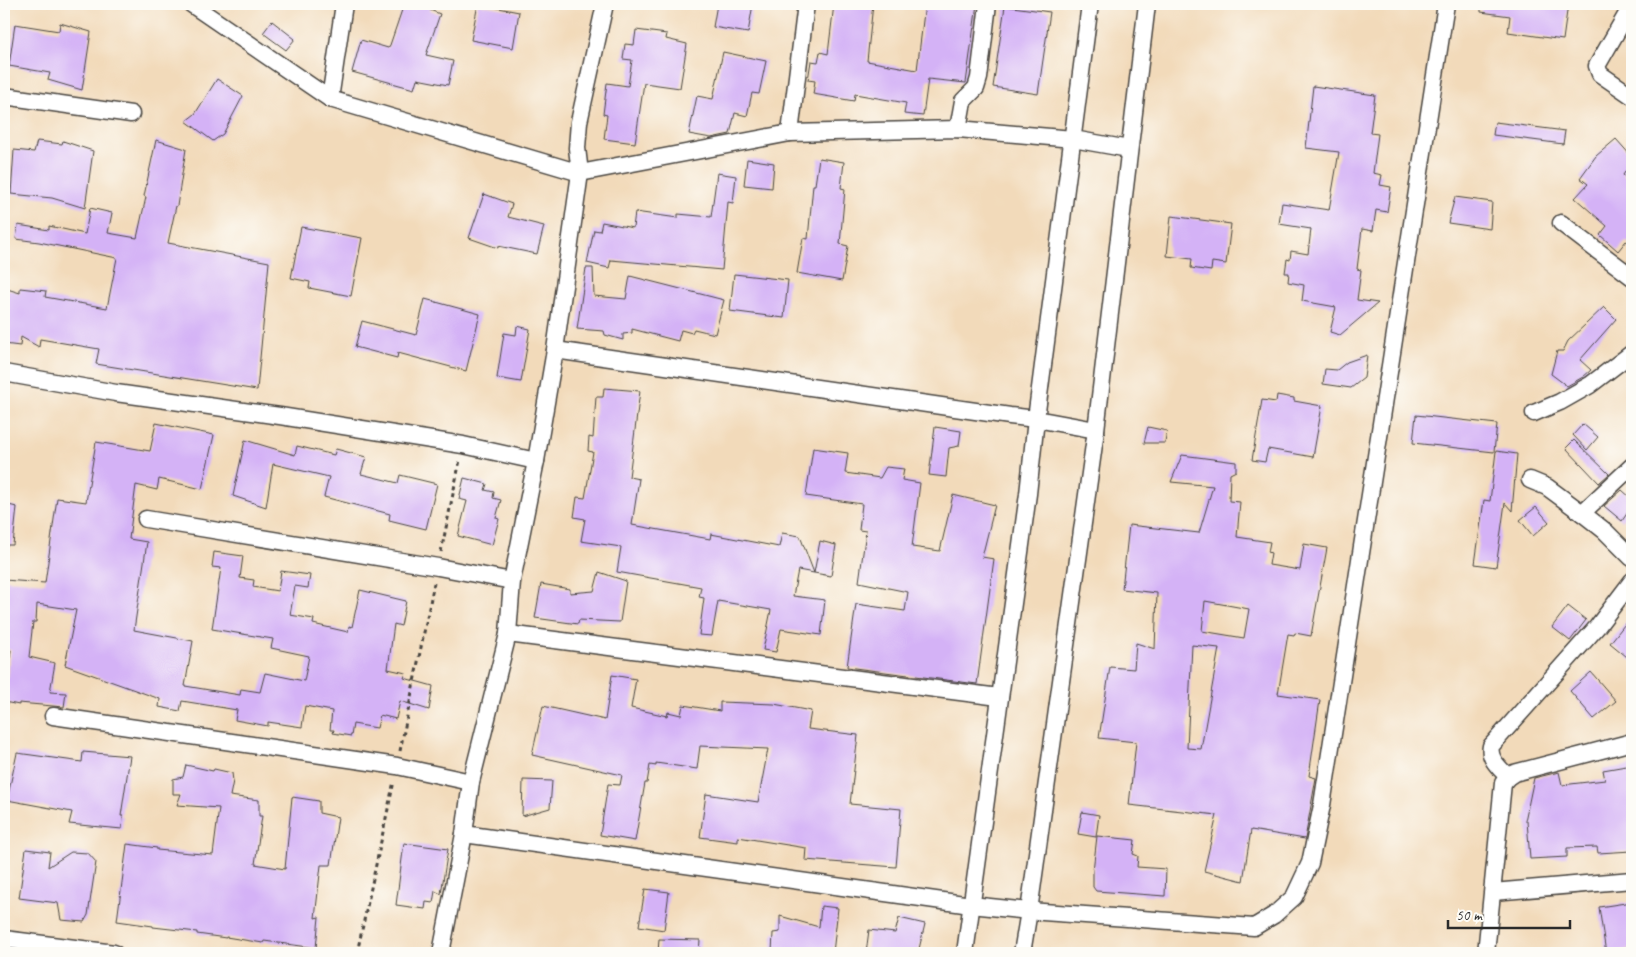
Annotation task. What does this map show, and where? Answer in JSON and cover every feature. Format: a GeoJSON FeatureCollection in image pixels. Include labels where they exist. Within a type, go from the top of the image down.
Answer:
{"type":"FeatureCollection","features":[{"type":"Feature","properties":{"kind":"street"},"geometry":{"type":"LineString","coordinates":[[191,4],[330,99],[580,173],[790,133],[958,129],[1073,139],[1130,149]]}},
{"type":"Feature","properties":{"kind":"street"},"geometry":{"type":"LineString","coordinates":[[330,99],[344,4]]}},
{"type":"Feature","properties":{"kind":"street"},"geometry":{"type":"LineString","coordinates":[[441,953],[464,834],[471,782],[508,634],[512,581],[536,461],[555,350],[580,173],[577,148],[579,122],[605,4]]}},
{"type":"Feature","properties":{"kind":"street"},"geometry":{"type":"LineString","coordinates":[[790,133],[806,4]]}},
{"type":"Feature","properties":{"kind":"street"},"geometry":{"type":"LineString","coordinates":[[958,129],[963,102],[976,88],[979,78],[988,4]]}},
{"type":"Feature","properties":{"kind":"street"},"geometry":{"type":"LineString","coordinates":[[965,953],[1028,494],[1090,4]]}},
{"type":"Feature","properties":{"kind":"street"},"geometry":{"type":"LineString","coordinates":[[1022,953],[1096,430],[1147,4]]}},
{"type":"Feature","properties":{"kind":"street"},"geometry":{"type":"LineString","coordinates":[[464,834],[971,905],[1029,911],[1254,927],[1274,915],[1294,897],[1310,863],[1322,805],[1446,4]]}},
{"type":"Feature","properties":{"kind":"street"},"geometry":{"type":"LineString","coordinates":[[1632,5],[1597,66],[1600,74],[1632,96]]}},
{"type":"Feature","properties":{"kind":"street"},"geometry":{"type":"LineString","coordinates":[[4,96],[131,114]]}},
{"type":"Feature","properties":{"kind":"street"},"geometry":{"type":"LineString","coordinates":[[1561,223],[1632,277]]}},
{"type":"Feature","properties":{"kind":"street"},"geometry":{"type":"LineString","coordinates":[[555,350],[1036,419],[1096,430]]}},
{"type":"Feature","properties":{"kind":"street"},"geometry":{"type":"LineString","coordinates":[[1534,413],[1560,402],[1590,385],[1632,353]]}},
{"type":"Feature","properties":{"kind":"street"},"geometry":{"type":"LineString","coordinates":[[4,373],[116,393],[280,416],[463,445],[536,461]]}},
{"type":"Feature","properties":{"kind":"street"},"geometry":{"type":"LineString","coordinates":[[1582,512],[1632,466]]}},
{"type":"Feature","properties":{"kind":"street"},"geometry":{"type":"LineString","coordinates":[[1530,480],[1547,487],[1582,512],[1605,531],[1632,558]]}},
{"type":"Feature","properties":{"kind":"street"},"geometry":{"type":"LineString","coordinates":[[146,519],[512,581]]}},
{"type":"Feature","properties":{"kind":"street"},"geometry":{"type":"LineString","coordinates":[[1508,777],[1492,758],[1490,753],[1491,746],[1596,627],[1632,581]]}},
{"type":"Feature","properties":{"kind":"street"},"geometry":{"type":"LineString","coordinates":[[508,634],[999,697]]}},
{"type":"Feature","properties":{"kind":"street"},"geometry":{"type":"LineString","coordinates":[[53,716],[397,766],[471,782]]}},
{"type":"Feature","properties":{"kind":"street"},"geometry":{"type":"LineString","coordinates":[[1486,953],[1503,783],[1514,774],[1632,742]]}},
{"type":"Feature","properties":{"kind":"street"},"geometry":{"type":"LineString","coordinates":[[1493,892],[1632,880]]}},
{"type":"Feature","properties":{"kind":"street"},"geometry":{"type":"LineString","coordinates":[[4,939],[114,953]]}},
{"type":"Feature","properties":{"kind":"path"},"geometry":{"type":"LineString","coordinates":[[357,953],[463,445]]}},
{"type":"Feature","properties":{"kind":"building"},"geometry":{"type":"Polygon","coordinates":[[[404,4],[432,4],[430,10],[440,14],[426,55],[453,61],[448,85],[417,79],[414,89],[352,72],[361,40],[388,48],[404,4]]]}},
{"type":"Feature","properties":{"kind":"building"},"geometry":{"type":"Polygon","coordinates":[[[478,4],[519,12],[513,48],[471,40],[478,4]]]}},
{"type":"Feature","properties":{"kind":"building"},"geometry":{"type":"Polygon","coordinates":[[[717,4],[753,4],[748,33],[713,27],[717,4]]]}},
{"type":"Feature","properties":{"kind":"building"},"geometry":{"type":"Polygon","coordinates":[[[834,4],[873,4],[867,61],[917,70],[925,4],[977,4],[966,83],[928,79],[923,116],[904,114],[906,103],[855,94],[854,101],[813,94],[815,81],[808,80],[811,61],[818,62],[820,52],[828,54],[834,4]]]}},
{"type":"Feature","properties":{"kind":"building"},"geometry":{"type":"Polygon","coordinates":[[[1481,4],[1568,4],[1563,40],[1508,32],[1510,16],[1481,12],[1481,4]]]}},
{"type":"Feature","properties":{"kind":"building"},"geometry":{"type":"Polygon","coordinates":[[[1005,6],[1050,12],[1038,94],[993,87],[1005,6]]]}},
{"type":"Feature","properties":{"kind":"building"},"geometry":{"type":"Polygon","coordinates":[[[272,21],[295,39],[286,50],[263,33],[272,21]]]}},
{"type":"Feature","properties":{"kind":"building"},"geometry":{"type":"Polygon","coordinates":[[[60,23],[91,32],[82,90],[48,80],[50,73],[9,66],[15,24],[59,31],[60,23]]]}},
{"type":"Feature","properties":{"kind":"building"},"geometry":{"type":"Polygon","coordinates":[[[636,30],[667,34],[666,39],[687,44],[680,88],[644,83],[635,143],[604,139],[607,115],[603,114],[607,83],[628,86],[632,60],[623,59],[625,44],[634,45],[636,30]]]}},
{"type":"Feature","properties":{"kind":"building"},"geometry":{"type":"Polygon","coordinates":[[[723,52],[766,61],[759,94],[752,93],[747,116],[735,113],[730,134],[711,138],[689,134],[697,96],[713,99],[723,52]]]}},
{"type":"Feature","properties":{"kind":"building"},"geometry":{"type":"Polygon","coordinates":[[[217,79],[243,96],[223,134],[213,141],[186,121],[195,114],[217,79]]]}},
{"type":"Feature","properties":{"kind":"building"},"geometry":{"type":"Polygon","coordinates":[[[1313,86],[1375,95],[1370,133],[1378,134],[1373,173],[1382,175],[1380,185],[1391,187],[1387,212],[1376,210],[1373,231],[1362,229],[1357,269],[1361,270],[1357,300],[1378,303],[1340,335],[1330,332],[1336,307],[1302,301],[1304,285],[1288,282],[1289,273],[1285,273],[1287,259],[1290,260],[1291,251],[1308,254],[1311,229],[1279,224],[1282,203],[1329,210],[1339,152],[1306,148],[1313,86]]]}},
{"type":"Feature","properties":{"kind":"building"},"geometry":{"type":"Polygon","coordinates":[[[1495,122],[1565,131],[1563,144],[1493,135],[1495,122]]]}},
{"type":"Feature","properties":{"kind":"building"},"geometry":{"type":"Polygon","coordinates":[[[1616,139],[1632,157],[1632,162],[1623,175],[1632,183],[1632,245],[1626,241],[1618,251],[1600,235],[1607,226],[1575,198],[1588,184],[1580,178],[1596,156],[1616,139]]]}},
{"type":"Feature","properties":{"kind":"building"},"geometry":{"type":"Polygon","coordinates":[[[156,140],[186,149],[177,206],[168,243],[269,262],[257,390],[96,364],[99,349],[40,339],[39,347],[21,337],[20,346],[4,344],[4,288],[20,293],[20,288],[46,291],[45,297],[107,308],[117,258],[16,239],[18,225],[49,230],[49,226],[85,234],[90,208],[112,213],[108,233],[137,238],[156,140]]]}},
{"type":"Feature","properties":{"kind":"building"},"geometry":{"type":"Polygon","coordinates":[[[37,141],[62,144],[63,141],[93,151],[85,208],[52,198],[11,194],[14,150],[34,152],[37,141]]]}},
{"type":"Feature","properties":{"kind":"building"},"geometry":{"type":"Polygon","coordinates":[[[819,158],[844,162],[841,188],[845,189],[840,244],[848,246],[842,281],[797,273],[803,238],[808,239],[813,185],[815,185],[819,158]]]}},
{"type":"Feature","properties":{"kind":"building"},"geometry":{"type":"Polygon","coordinates":[[[747,159],[774,163],[772,188],[744,185],[747,159]]]}},
{"type":"Feature","properties":{"kind":"building"},"geometry":{"type":"Polygon","coordinates":[[[717,173],[736,176],[733,203],[728,202],[722,270],[611,260],[609,268],[587,263],[594,230],[600,231],[602,222],[633,228],[635,212],[678,218],[678,214],[711,217],[717,173]]]}},
{"type":"Feature","properties":{"kind":"building"},"geometry":{"type":"Polygon","coordinates":[[[484,194],[512,204],[508,217],[544,226],[537,254],[498,246],[498,248],[469,238],[484,194]]]}},
{"type":"Feature","properties":{"kind":"building"},"geometry":{"type":"Polygon","coordinates":[[[1455,197],[1492,202],[1490,229],[1448,223],[1455,197]]]}},
{"type":"Feature","properties":{"kind":"building"},"geometry":{"type":"Polygon","coordinates":[[[1171,216],[1231,224],[1226,264],[1212,262],[1211,271],[1191,268],[1192,259],[1167,256],[1171,216]]]}},
{"type":"Feature","properties":{"kind":"building"},"geometry":{"type":"Polygon","coordinates":[[[301,227],[362,238],[351,296],[309,288],[310,282],[291,278],[301,227]]]}},
{"type":"Feature","properties":{"kind":"building"},"geometry":{"type":"Polygon","coordinates":[[[586,268],[593,268],[594,296],[626,299],[630,276],[724,300],[715,334],[694,329],[692,333],[681,330],[678,341],[632,329],[632,333],[623,334],[623,340],[605,335],[604,331],[577,329],[586,268]]]}},
{"type":"Feature","properties":{"kind":"building"},"geometry":{"type":"Polygon","coordinates":[[[734,274],[788,280],[784,318],[730,311],[734,274]]]}},
{"type":"Feature","properties":{"kind":"building"},"geometry":{"type":"Polygon","coordinates":[[[425,299],[480,314],[466,371],[398,353],[397,358],[355,347],[362,321],[416,335],[425,299]]]}},
{"type":"Feature","properties":{"kind":"building"},"geometry":{"type":"Polygon","coordinates":[[[1604,307],[1616,319],[1580,360],[1591,370],[1567,386],[1551,374],[1557,351],[1563,351],[1568,341],[1604,307]]]}},
{"type":"Feature","properties":{"kind":"building"},"geometry":{"type":"Polygon","coordinates":[[[517,326],[530,329],[521,382],[497,378],[504,333],[516,335],[517,326]]]}},
{"type":"Feature","properties":{"kind":"building"},"geometry":{"type":"Polygon","coordinates":[[[1367,355],[1364,378],[1351,388],[1323,384],[1325,369],[1337,370],[1347,362],[1367,355]]]}},
{"type":"Feature","properties":{"kind":"building"},"geometry":{"type":"Polygon","coordinates":[[[604,388],[640,391],[629,477],[639,479],[632,525],[710,539],[711,534],[779,547],[782,533],[800,536],[814,573],[798,570],[793,596],[825,600],[821,635],[781,629],[776,652],[763,650],[771,610],[718,601],[712,636],[699,635],[704,598],[699,597],[701,587],[617,572],[621,547],[581,541],[585,519],[574,517],[577,497],[585,498],[593,452],[588,451],[589,437],[593,438],[596,397],[603,397],[604,388]]]}},
{"type":"Feature","properties":{"kind":"building"},"geometry":{"type":"Polygon","coordinates":[[[1277,395],[1294,398],[1294,401],[1322,406],[1313,457],[1268,449],[1265,462],[1252,460],[1262,400],[1276,402],[1277,395]]]}},
{"type":"Feature","properties":{"kind":"building"},"geometry":{"type":"Polygon","coordinates":[[[1416,415],[1497,424],[1494,452],[1413,443],[1416,415]]]}},
{"type":"Feature","properties":{"kind":"building"},"geometry":{"type":"Polygon","coordinates":[[[156,423],[214,435],[202,489],[159,479],[157,490],[136,485],[129,539],[147,542],[134,630],[193,641],[185,686],[240,695],[241,689],[260,692],[265,673],[304,681],[309,656],[271,648],[273,639],[212,629],[221,568],[212,567],[214,552],[243,556],[240,578],[254,580],[253,587],[278,591],[281,571],[310,575],[308,588],[295,586],[290,615],[314,619],[313,624],[348,632],[349,626],[352,627],[360,590],[406,601],[401,626],[394,624],[388,669],[406,673],[404,678],[433,686],[429,710],[400,701],[396,719],[380,715],[377,728],[353,724],[351,736],[333,733],[334,730],[330,730],[332,711],[305,706],[302,727],[268,722],[268,726],[235,720],[237,710],[182,701],[180,711],[159,707],[160,699],[65,665],[76,610],[37,604],[36,622],[33,622],[29,657],[55,663],[50,692],[66,693],[64,707],[19,703],[19,705],[4,702],[11,650],[4,649],[4,580],[45,583],[57,498],[86,502],[96,442],[150,451],[156,423]]]}},
{"type":"Feature","properties":{"kind":"building"},"geometry":{"type":"Polygon","coordinates":[[[1583,424],[1598,437],[1587,450],[1573,435],[1583,424]]]}},
{"type":"Feature","properties":{"kind":"building"},"geometry":{"type":"Polygon","coordinates":[[[935,427],[961,431],[959,446],[949,448],[946,477],[929,475],[935,427]]]}},
{"type":"Feature","properties":{"kind":"building"},"geometry":{"type":"Polygon","coordinates":[[[1148,427],[1167,431],[1165,443],[1144,443],[1148,427]]]}},
{"type":"Feature","properties":{"kind":"building"},"geometry":{"type":"Polygon","coordinates":[[[245,440],[295,455],[297,446],[334,455],[336,449],[366,457],[361,474],[398,483],[400,475],[437,484],[426,529],[389,520],[390,514],[324,497],[329,477],[273,464],[266,507],[233,496],[245,440]]]}},
{"type":"Feature","properties":{"kind":"building"},"geometry":{"type":"Polygon","coordinates":[[[1574,440],[1609,474],[1599,483],[1566,448],[1574,440]]]}},
{"type":"Feature","properties":{"kind":"building"},"geometry":{"type":"Polygon","coordinates":[[[813,448],[848,453],[845,473],[880,478],[886,467],[904,469],[902,480],[920,483],[912,547],[940,551],[953,495],[995,505],[982,557],[994,559],[977,684],[847,667],[856,604],[905,611],[908,592],[859,582],[866,531],[859,530],[862,504],[806,496],[813,448]]]}},
{"type":"Feature","properties":{"kind":"building"},"geometry":{"type":"Polygon","coordinates":[[[1496,451],[1517,454],[1512,511],[1505,503],[1496,567],[1475,564],[1484,500],[1490,501],[1496,451]]]}},
{"type":"Feature","properties":{"kind":"building"},"geometry":{"type":"Polygon","coordinates":[[[1182,455],[1236,462],[1236,471],[1230,474],[1229,501],[1240,502],[1237,537],[1270,542],[1268,552],[1271,553],[1269,565],[1300,570],[1304,544],[1327,548],[1311,636],[1295,633],[1294,635],[1288,634],[1278,694],[1320,700],[1309,776],[1316,778],[1305,839],[1251,830],[1243,881],[1204,871],[1217,815],[1129,805],[1136,742],[1099,738],[1110,667],[1134,669],[1136,643],[1155,649],[1157,593],[1122,589],[1129,525],[1199,533],[1213,486],[1171,482],[1182,455]],[[1205,601],[1202,631],[1244,638],[1249,609],[1205,601]],[[1192,645],[1187,748],[1201,749],[1219,648],[1192,645]]]}},
{"type":"Feature","properties":{"kind":"building"},"geometry":{"type":"Polygon","coordinates":[[[464,478],[487,484],[485,490],[494,492],[493,498],[501,500],[496,518],[499,519],[492,545],[458,536],[467,501],[459,499],[464,478]]]}},
{"type":"Feature","properties":{"kind":"building"},"geometry":{"type":"Polygon","coordinates":[[[1622,490],[1632,499],[1632,506],[1622,521],[1604,506],[1622,490]]]}},
{"type":"Feature","properties":{"kind":"building"},"geometry":{"type":"Polygon","coordinates":[[[4,504],[17,507],[13,545],[4,545],[4,504]]]}},
{"type":"Feature","properties":{"kind":"building"},"geometry":{"type":"Polygon","coordinates":[[[1536,507],[1549,522],[1533,536],[1520,520],[1536,507]]]}},
{"type":"Feature","properties":{"kind":"building"},"geometry":{"type":"Polygon","coordinates":[[[820,541],[836,545],[831,576],[814,573],[820,541]]]}},
{"type":"Feature","properties":{"kind":"building"},"geometry":{"type":"Polygon","coordinates":[[[599,572],[626,581],[620,622],[579,620],[578,624],[535,618],[541,584],[570,589],[570,593],[594,591],[599,572]]]}},
{"type":"Feature","properties":{"kind":"building"},"geometry":{"type":"Polygon","coordinates":[[[1568,606],[1586,620],[1570,641],[1552,627],[1568,606]]]}},
{"type":"Feature","properties":{"kind":"building"},"geometry":{"type":"Polygon","coordinates":[[[1632,615],[1632,661],[1610,643],[1632,615]]]}},
{"type":"Feature","properties":{"kind":"building"},"geometry":{"type":"Polygon","coordinates":[[[1591,672],[1616,701],[1594,719],[1570,691],[1591,672]]]}},
{"type":"Feature","properties":{"kind":"building"},"geometry":{"type":"Polygon","coordinates":[[[612,675],[636,679],[631,708],[667,716],[668,712],[681,715],[683,705],[720,711],[720,702],[774,704],[811,711],[808,729],[858,735],[850,804],[901,809],[896,867],[805,860],[806,848],[738,837],[738,842],[700,837],[706,794],[758,802],[768,749],[700,746],[697,769],[656,763],[656,766],[650,765],[635,841],[600,835],[608,784],[620,785],[622,775],[532,755],[543,706],[605,720],[612,675]]]}},
{"type":"Feature","properties":{"kind":"building"},"geometry":{"type":"Polygon","coordinates":[[[83,752],[130,756],[121,816],[123,816],[122,829],[69,824],[72,812],[7,800],[17,753],[82,762],[83,752]]]}},
{"type":"Feature","properties":{"kind":"building"},"geometry":{"type":"Polygon","coordinates":[[[186,765],[232,773],[233,781],[230,796],[259,800],[259,816],[262,816],[255,864],[285,869],[292,797],[319,801],[319,813],[338,817],[331,865],[321,865],[315,918],[319,917],[316,948],[226,938],[117,921],[127,844],[157,848],[157,850],[213,855],[219,808],[177,805],[181,794],[173,794],[173,779],[183,777],[186,765]]]}},
{"type":"Feature","properties":{"kind":"building"},"geometry":{"type":"Polygon","coordinates":[[[1632,765],[1632,851],[1598,853],[1597,847],[1567,848],[1567,857],[1530,859],[1527,821],[1525,821],[1534,778],[1559,772],[1562,785],[1605,780],[1603,770],[1632,765]]]}},
{"type":"Feature","properties":{"kind":"building"},"geometry":{"type":"Polygon","coordinates":[[[523,780],[552,781],[550,808],[522,816],[523,780]]]}},
{"type":"Feature","properties":{"kind":"building"},"geometry":{"type":"Polygon","coordinates":[[[1082,812],[1099,815],[1096,837],[1078,834],[1082,812]]]}},
{"type":"Feature","properties":{"kind":"building"},"geometry":{"type":"Polygon","coordinates":[[[1097,836],[1135,840],[1133,854],[1138,856],[1137,867],[1166,869],[1165,896],[1096,891],[1093,887],[1093,871],[1097,836]]]}},
{"type":"Feature","properties":{"kind":"building"},"geometry":{"type":"Polygon","coordinates":[[[404,843],[448,849],[441,894],[435,891],[433,903],[426,902],[425,909],[396,905],[404,843]]]}},
{"type":"Feature","properties":{"kind":"building"},"geometry":{"type":"Polygon","coordinates":[[[26,849],[50,852],[48,867],[71,852],[88,853],[96,862],[88,915],[84,922],[61,920],[58,903],[19,898],[26,849]]]}},
{"type":"Feature","properties":{"kind":"building"},"geometry":{"type":"Polygon","coordinates":[[[645,889],[669,892],[664,930],[639,926],[645,889]]]}},
{"type":"Feature","properties":{"kind":"building"},"geometry":{"type":"Polygon","coordinates":[[[1632,902],[1632,949],[1606,953],[1599,907],[1632,902]]]}},
{"type":"Feature","properties":{"kind":"building"},"geometry":{"type":"Polygon","coordinates":[[[821,906],[838,908],[833,953],[772,952],[773,933],[780,932],[780,916],[819,927],[821,906]]]}},
{"type":"Feature","properties":{"kind":"building"},"geometry":{"type":"Polygon","coordinates":[[[899,918],[925,924],[918,953],[866,953],[869,930],[895,933],[899,918]]]}},
{"type":"Feature","properties":{"kind":"building"},"geometry":{"type":"Polygon","coordinates":[[[659,939],[700,940],[699,953],[658,953],[659,939]]]}}]}
